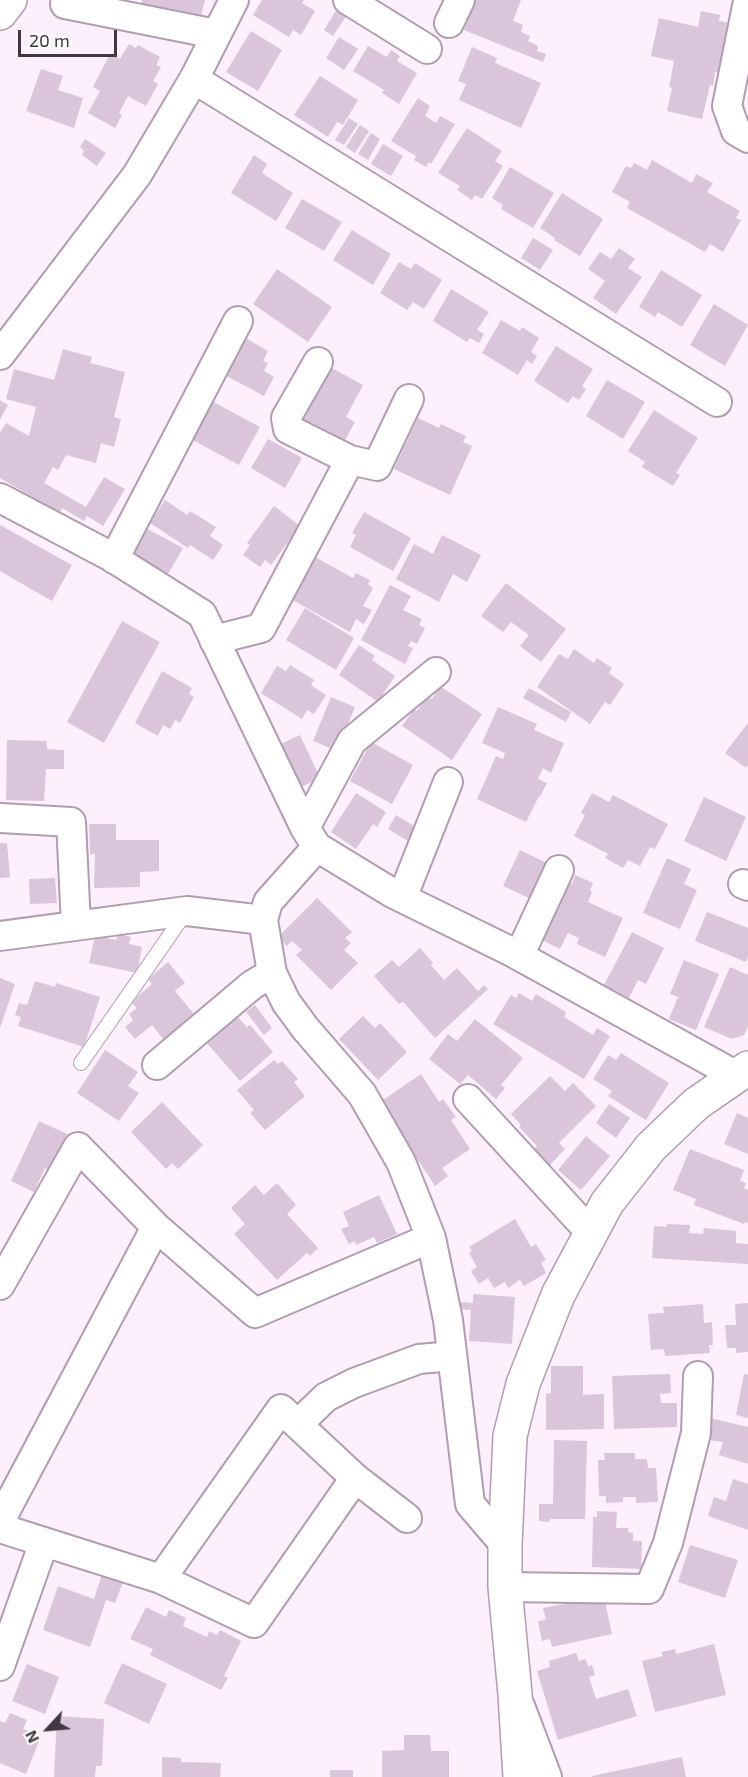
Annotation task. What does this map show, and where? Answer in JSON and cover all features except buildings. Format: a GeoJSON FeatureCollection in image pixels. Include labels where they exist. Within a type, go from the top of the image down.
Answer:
{"type":"FeatureCollection","features":[{"type":"Feature","properties":{"kind":"street"},"geometry":{"type":"LineString","coordinates":[[0,13],[10,0]]}},
{"type":"Feature","properties":{"kind":"street"},"geometry":{"type":"LineString","coordinates":[[0,355],[136,175],[194,79],[234,0]]}},
{"type":"Feature","properties":{"kind":"street"},"geometry":{"type":"LineString","coordinates":[[348,0],[427,49]]}},
{"type":"Feature","properties":{"kind":"street"},"geometry":{"type":"LineString","coordinates":[[748,1],[727,106],[736,131],[748,138]]}},
{"type":"Feature","properties":{"kind":"street"},"geometry":{"type":"LineString","coordinates":[[65,4],[216,34]]}},
{"type":"Feature","properties":{"kind":"street"},"geometry":{"type":"LineString","coordinates":[[194,79],[717,402]]}},
{"type":"Feature","properties":{"kind":"street"},"geometry":{"type":"LineString","coordinates":[[114,559],[238,321]]}},
{"type":"Feature","properties":{"kind":"street"},"geometry":{"type":"LineString","coordinates":[[318,362],[286,418],[288,429],[350,460],[377,466],[409,399]]}},
{"type":"Feature","properties":{"kind":"street"},"geometry":{"type":"LineString","coordinates":[[214,640],[261,628],[350,460]]}},
{"type":"Feature","properties":{"kind":"street"},"geometry":{"type":"LineString","coordinates":[[0,498],[114,559],[202,614],[311,838],[402,898],[743,1072],[696,1104],[651,1147],[607,1203],[558,1295],[523,1384],[510,1436],[505,1545],[505,1587],[520,1777]]}},
{"type":"Feature","properties":{"kind":"street"},"geometry":{"type":"LineString","coordinates":[[436,672],[352,741],[311,838],[268,902],[263,920],[272,973],[286,1002],[305,1028],[362,1094],[401,1162],[431,1238],[448,1320],[471,1504],[505,1545]]}},
{"type":"Feature","properties":{"kind":"street"},"geometry":{"type":"LineString","coordinates":[[402,898],[448,782]]}},
{"type":"Feature","properties":{"kind":"street"},"geometry":{"type":"LineString","coordinates":[[0,818],[70,822],[76,925]]}},
{"type":"Feature","properties":{"kind":"street"},"geometry":{"type":"LineString","coordinates":[[519,956],[559,870]]}},
{"type":"Feature","properties":{"kind":"street"},"geometry":{"type":"LineString","coordinates":[[0,936],[187,911],[263,920]]}},
{"type":"Feature","properties":{"kind":"street"},"geometry":{"type":"LineString","coordinates":[[158,1065],[252,985],[272,973]]}},
{"type":"Feature","properties":{"kind":"street"},"geometry":{"type":"LineString","coordinates":[[468,1099],[591,1233]]}},
{"type":"Feature","properties":{"kind":"street"},"geometry":{"type":"LineString","coordinates":[[0,1285],[78,1147],[156,1227],[255,1313],[431,1238]]}},
{"type":"Feature","properties":{"kind":"street"},"geometry":{"type":"LineString","coordinates":[[0,1521],[156,1227]]}},
{"type":"Feature","properties":{"kind":"street"},"geometry":{"type":"LineString","coordinates":[[298,1424],[326,1396],[354,1383],[419,1359],[452,1356]]}},
{"type":"Feature","properties":{"kind":"street"},"geometry":{"type":"LineString","coordinates":[[505,1587],[649,1589],[668,1543],[696,1433],[698,1376]]}},
{"type":"Feature","properties":{"kind":"street"},"geometry":{"type":"LineString","coordinates":[[160,1579],[281,1409],[355,1478],[407,1518]]}},
{"type":"Feature","properties":{"kind":"street"},"geometry":{"type":"LineString","coordinates":[[0,1528],[160,1579],[254,1623],[355,1478]]}},
{"type":"Feature","properties":{"kind":"street"},"geometry":{"type":"LineString","coordinates":[[0,1666],[44,1542]]}},
{"type":"Feature","properties":{"kind":"street"},"geometry":{"type":"LineString","coordinates":[[515,1694],[547,1777]]}},
{"type":"Feature","properties":{"kind":"lane"},"geometry":{"type":"LineString","coordinates":[[81,1063],[187,911]]}}]}
